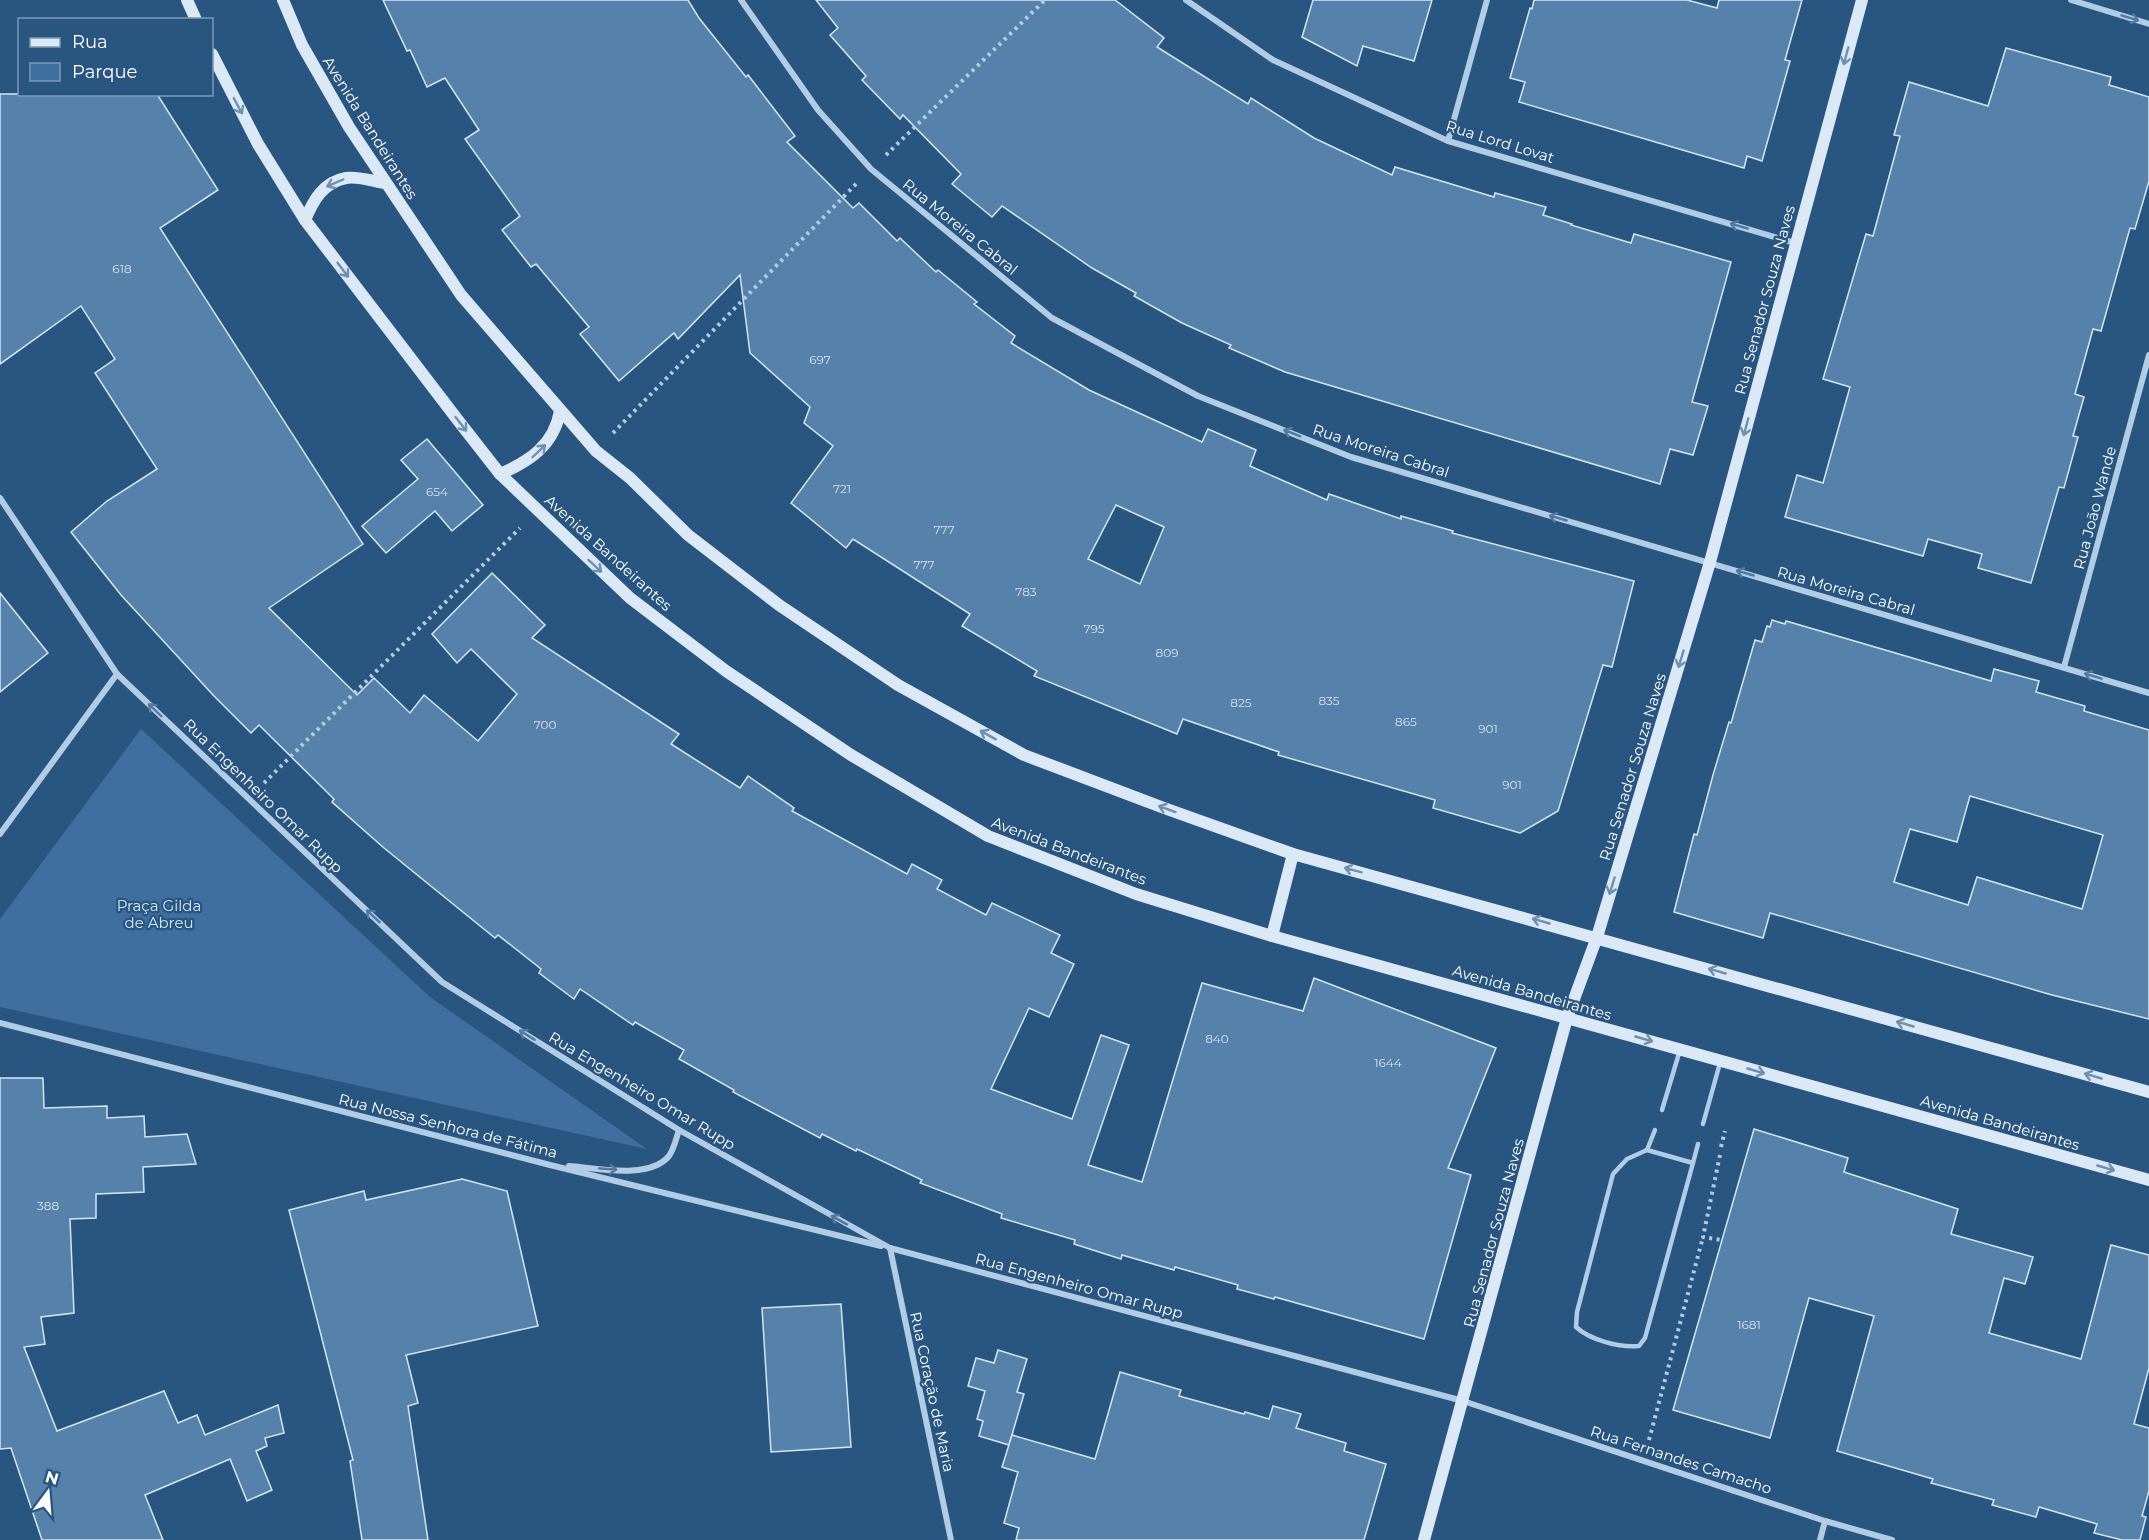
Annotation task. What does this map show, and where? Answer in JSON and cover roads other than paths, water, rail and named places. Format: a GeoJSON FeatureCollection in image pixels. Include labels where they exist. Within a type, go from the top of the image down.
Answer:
{"type":"FeatureCollection","features":[{"type":"Feature","properties":{"kind":"main road"},"geometry":{"type":"LineString","coordinates":[[187,0],[195,18]]}},
{"type":"Feature","properties":{"kind":"main road","name":"Avenida Bandeirantes"},"geometry":{"type":"LineString","coordinates":[[283,0],[302,45],[384,183],[461,296],[560,411],[596,451],[630,478],[706,550],[779,605],[898,685],[1024,754],[1164,808],[1293,854],[2149,1092]]}},
{"type":"Feature","properties":{"kind":"main road","name":"Rua Senador Souza Naves"},"geometry":{"type":"LineString","coordinates":[[1424,1540],[1568,1018],[1597,937],[1710,562],[1862,0]]}},
{"type":"Feature","properties":{"kind":"main road","name":"Avenida Bandeirantes"},"geometry":{"type":"LineString","coordinates":[[213,56],[258,144],[305,220],[500,474],[630,598],[726,671],[851,755],[978,830],[1136,894],[1272,936],[2149,1180]]}},
{"type":"Feature","properties":{"kind":"main road"},"geometry":{"type":"LineString","coordinates":[[305,220],[314,199],[326,186],[347,178],[384,183]]}},
{"type":"Feature","properties":{"kind":"main road"},"geometry":{"type":"LineString","coordinates":[[500,474],[530,459],[544,448],[555,429],[560,411]]}},
{"type":"Feature","properties":{"kind":"main road"},"geometry":{"type":"LineString","coordinates":[[1272,936],[1293,854]]}},
{"type":"Feature","properties":{"kind":"street","name":"Rua Moreira Cabral"},"geometry":{"type":"LineString","coordinates":[[741,0],[818,110],[871,169],[1052,318],[1198,396],[1351,457],[2149,693]]}},
{"type":"Feature","properties":{"kind":"street","name":"Rua Lord Lovat"},"geometry":{"type":"LineString","coordinates":[[1186,0],[1273,60],[1448,141],[1795,243]]}},
{"type":"Feature","properties":{"kind":"street"},"geometry":{"type":"LineString","coordinates":[[1448,141],[1487,0]]}},
{"type":"Feature","properties":{"kind":"street"},"geometry":{"type":"LineString","coordinates":[[2071,0],[2149,24]]}},
{"type":"Feature","properties":{"kind":"street","name":"Rua João Wande"},"geometry":{"type":"LineString","coordinates":[[2064,668],[2149,355]]}},
{"type":"Feature","properties":{"kind":"street","name":"Rua Engenheiro Omar Rupp"},"geometry":{"type":"LineString","coordinates":[[0,498],[117,674],[442,982],[679,1130],[890,1248],[1463,1401]]}},
{"type":"Feature","properties":{"kind":"street"},"geometry":{"type":"LineString","coordinates":[[0,834],[117,674]]}},
{"type":"Feature","properties":{"kind":"street","name":"Rua Nossa Senhora de Fátima"},"geometry":{"type":"LineString","coordinates":[[0,1023],[550,1165],[890,1248]]}},
{"type":"Feature","properties":{"kind":"street"},"geometry":{"type":"LineString","coordinates":[[550,1165],[634,1171],[653,1167],[668,1157],[679,1130]]}},
{"type":"Feature","properties":{"kind":"street","name":"Rua Coração de Maria"},"geometry":{"type":"LineString","coordinates":[[890,1248],[951,1540]]}},
{"type":"Feature","properties":{"kind":"street","name":"Rua Fernandes Camacho"},"geometry":{"type":"LineString","coordinates":[[1463,1401],[1825,1521],[1892,1540]]}},
{"type":"Feature","properties":{"kind":"street"},"geometry":{"type":"LineString","coordinates":[[1820,1540],[1825,1521]]}},
{"type":"Feature","properties":{"kind":"lane"},"geometry":{"type":"LineString","coordinates":[[1662,1110],[1680,1050]]}},
{"type":"Feature","properties":{"kind":"lane"},"geometry":{"type":"LineString","coordinates":[[1704,1124],[1720,1061]]}},
{"type":"Feature","properties":{"kind":"lane"},"geometry":{"type":"LineString","coordinates":[[1655,1130],[1647,1150],[1627,1160],[1613,1174],[1577,1312],[1576,1328],[1584,1335],[1629,1347],[1639,1346],[1645,1338],[1698,1144]]}},
{"type":"Feature","properties":{"kind":"lane"},"geometry":{"type":"LineString","coordinates":[[1647,1150],[1693,1163]]}},
{"type":"Feature","properties":{"kind":"park label","name":"Praça Gilda de Abreu"},"geometry":{"type":"Point","coordinates":[159,914]}}]}
